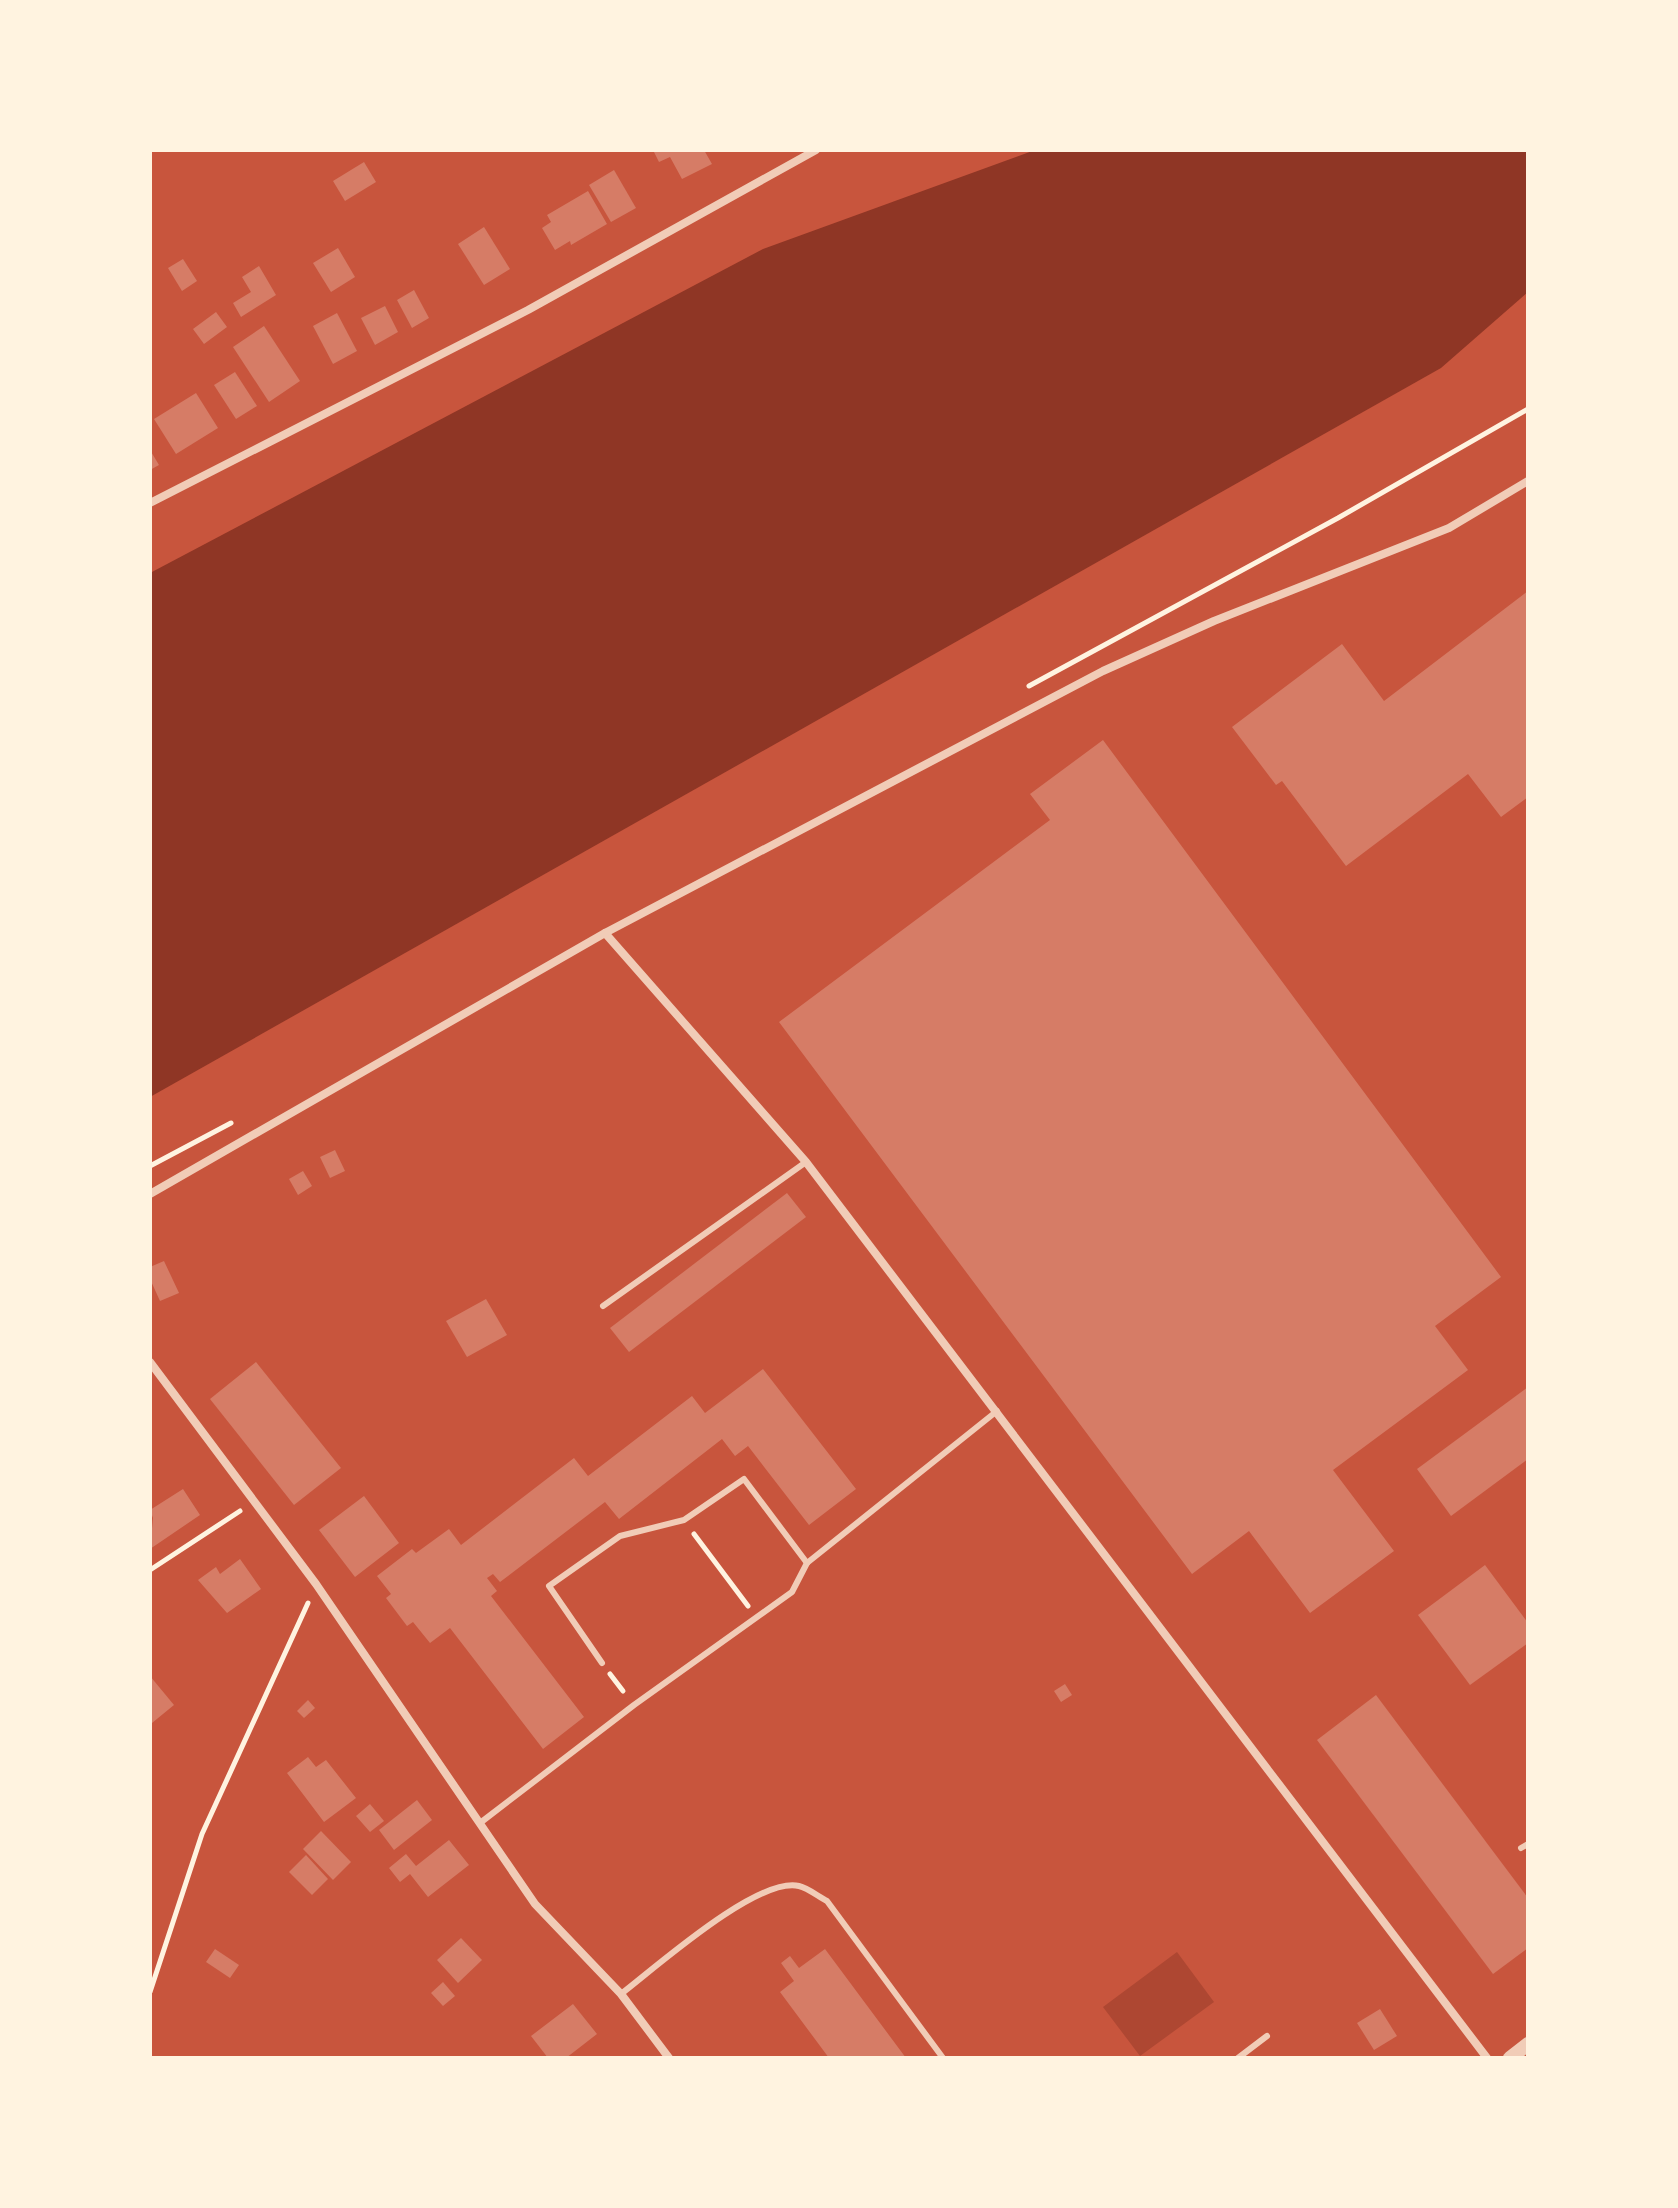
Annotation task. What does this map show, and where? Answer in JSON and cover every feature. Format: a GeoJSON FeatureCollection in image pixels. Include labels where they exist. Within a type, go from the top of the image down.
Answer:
{"type":"FeatureCollection","features":[{"type":"Feature","properties":{"kind":"street"},"geometry":{"type":"LineString","coordinates":[[150,503],[528,310],[816,150]]}},
{"type":"Feature","properties":{"kind":"street"},"geometry":{"type":"LineString","coordinates":[[150,1194],[605,933],[1103,671],[1214,621],[1449,528],[1528,481]]}},
{"type":"Feature","properties":{"kind":"street"},"geometry":{"type":"LineString","coordinates":[[605,933],[806,1162],[1487,2058]]}},
{"type":"Feature","properties":{"kind":"street"},"geometry":{"type":"LineString","coordinates":[[150,1362],[316,1584],[535,1904],[621,1994],[669,2058]]}},
{"type":"Feature","properties":{"kind":"street"},"geometry":{"type":"LineString","coordinates":[[1510,2058],[1528,2044]]}},
{"type":"Feature","properties":{"kind":"lane"},"geometry":{"type":"LineString","coordinates":[[603,1306],[806,1162]]}},
{"type":"Feature","properties":{"kind":"lane"},"geometry":{"type":"LineString","coordinates":[[480,1823],[634,1705],[792,1592],[807,1563],[997,1411]]}},
{"type":"Feature","properties":{"kind":"lane"},"geometry":{"type":"LineString","coordinates":[[602,1663],[549,1586],[620,1536],[684,1520],[744,1479],[807,1563]]}},
{"type":"Feature","properties":{"kind":"lane"},"geometry":{"type":"LineString","coordinates":[[621,1994],[727,1912],[769,1890],[798,1885],[827,1901],[943,2058]]}},
{"type":"Feature","properties":{"kind":"lane"},"geometry":{"type":"LineString","coordinates":[[1238,2058],[1267,2036]]}},
{"type":"Feature","properties":{"kind":"path"},"geometry":{"type":"LineString","coordinates":[[150,1570],[255,1501]]}},
{"type":"Feature","properties":{"kind":"path"},"geometry":{"type":"LineString","coordinates":[[684,1520],[756,1617]]}},
{"type":"Feature","properties":{"kind":"path"},"geometry":{"type":"LineString","coordinates":[[150,1992],[202,1834],[316,1584]]}},
{"type":"Feature","properties":{"kind":"path"},"geometry":{"type":"LineString","coordinates":[[602,1663],[634,1705]]}},
{"type":"Feature","properties":{"kind":"shaded area"},"geometry":{"type":"Polygon","coordinates":[[[1035,150],[1528,150],[1528,292],[1441,368],[150,1097],[150,573],[763,249],[1035,150]]]}},
{"type":"Feature","properties":{"kind":"shaded area"},"geometry":{"type":"Polygon","coordinates":[[[1177,1952],[1214,2002],[1140,2056],[1103,2007],[1177,1952]]]}},
{"type":"Feature","properties":{"kind":"building"},"geometry":{"type":"Polygon","coordinates":[[[653,150],[704,150],[712,164],[682,179],[670,157],[659,162],[653,150]]]}},
{"type":"Feature","properties":{"kind":"building"},"geometry":{"type":"Polygon","coordinates":[[[364,162],[376,182],[345,201],[333,181],[364,162]]]}},
{"type":"Feature","properties":{"kind":"building"},"geometry":{"type":"Polygon","coordinates":[[[614,170],[636,208],[611,222],[589,185],[614,170]]]}},
{"type":"Feature","properties":{"kind":"building"},"geometry":{"type":"Polygon","coordinates":[[[588,191],[607,224],[571,245],[570,241],[555,250],[542,228],[551,222],[547,215],[588,191]]]}},
{"type":"Feature","properties":{"kind":"building"},"geometry":{"type":"Polygon","coordinates":[[[484,227],[510,269],[484,285],[458,244],[484,227]]]}},
{"type":"Feature","properties":{"kind":"building"},"geometry":{"type":"Polygon","coordinates":[[[338,248],[355,277],[331,292],[313,263],[338,248]]]}},
{"type":"Feature","properties":{"kind":"building"},"geometry":{"type":"Polygon","coordinates":[[[183,259],[197,281],[182,291],[168,268],[183,259]]]}},
{"type":"Feature","properties":{"kind":"building"},"geometry":{"type":"Polygon","coordinates":[[[259,266],[276,295],[241,317],[233,303],[251,292],[242,277],[259,266]]]}},
{"type":"Feature","properties":{"kind":"building"},"geometry":{"type":"Polygon","coordinates":[[[414,290],[429,318],[412,328],[397,300],[414,290]]]}},
{"type":"Feature","properties":{"kind":"building"},"geometry":{"type":"Polygon","coordinates":[[[385,306],[398,332],[375,345],[361,318],[385,306]]]}},
{"type":"Feature","properties":{"kind":"building"},"geometry":{"type":"Polygon","coordinates":[[[216,312],[227,327],[204,344],[193,329],[216,312]]]}},
{"type":"Feature","properties":{"kind":"building"},"geometry":{"type":"Polygon","coordinates":[[[337,313],[357,351],[333,364],[313,326],[337,313]]]}},
{"type":"Feature","properties":{"kind":"building"},"geometry":{"type":"Polygon","coordinates":[[[264,326],[300,381],[269,402],[233,347],[264,326]]]}},
{"type":"Feature","properties":{"kind":"building"},"geometry":{"type":"Polygon","coordinates":[[[235,372],[257,406],[236,419],[214,385],[235,372]]]}},
{"type":"Feature","properties":{"kind":"building"},"geometry":{"type":"Polygon","coordinates":[[[196,393],[218,428],[176,454],[154,419],[196,393]]]}},
{"type":"Feature","properties":{"kind":"building"},"geometry":{"type":"Polygon","coordinates":[[[150,450],[159,465],[150,470],[150,450]]]}},
{"type":"Feature","properties":{"kind":"building"},"geometry":{"type":"Polygon","coordinates":[[[1528,591],[1528,797],[1501,817],[1468,774],[1346,866],[1282,781],[1276,785],[1232,727],[1342,644],[1384,701],[1528,591]]]}},
{"type":"Feature","properties":{"kind":"building"},"geometry":{"type":"Polygon","coordinates":[[[1103,740],[1501,1277],[1435,1326],[1468,1370],[1333,1470],[1394,1551],[1310,1613],[1249,1531],[1192,1574],[779,1022],[1050,820],[1030,794],[1103,740]]]}},
{"type":"Feature","properties":{"kind":"building"},"geometry":{"type":"Polygon","coordinates":[[[335,1150],[345,1171],[330,1178],[320,1157],[335,1150]]]}},
{"type":"Feature","properties":{"kind":"building"},"geometry":{"type":"Polygon","coordinates":[[[303,1171],[312,1186],[298,1195],[289,1179],[303,1171]]]}},
{"type":"Feature","properties":{"kind":"building"},"geometry":{"type":"Polygon","coordinates":[[[787,1193],[806,1217],[629,1352],[610,1328],[787,1193]]]}},
{"type":"Feature","properties":{"kind":"building"},"geometry":{"type":"Polygon","coordinates":[[[164,1261],[179,1293],[160,1301],[150,1279],[150,1267],[164,1261]]]}},
{"type":"Feature","properties":{"kind":"building"},"geometry":{"type":"Polygon","coordinates":[[[486,1299],[507,1335],[467,1357],[446,1321],[486,1299]]]}},
{"type":"Feature","properties":{"kind":"building"},"geometry":{"type":"Polygon","coordinates":[[[256,1362],[341,1468],[294,1505],[210,1399],[256,1362]]]}},
{"type":"Feature","properties":{"kind":"building"},"geometry":{"type":"Polygon","coordinates":[[[763,1369],[856,1489],[809,1525],[748,1446],[735,1456],[722,1439],[619,1519],[605,1502],[500,1582],[493,1574],[487,1578],[497,1591],[491,1596],[584,1717],[543,1749],[450,1628],[430,1643],[413,1622],[407,1626],[386,1598],[391,1594],[377,1576],[412,1549],[416,1553],[449,1529],[461,1545],[574,1458],[588,1476],[692,1396],[705,1413],[763,1369]]]}},
{"type":"Feature","properties":{"kind":"building"},"geometry":{"type":"Polygon","coordinates":[[[1528,1387],[1528,1459],[1451,1516],[1417,1469],[1528,1387]]]}},
{"type":"Feature","properties":{"kind":"building"},"geometry":{"type":"Polygon","coordinates":[[[183,1489],[200,1515],[150,1549],[153,1518],[150,1510],[183,1489]]]}},
{"type":"Feature","properties":{"kind":"building"},"geometry":{"type":"Polygon","coordinates":[[[364,1496],[399,1543],[355,1577],[319,1530],[364,1496]]]}},
{"type":"Feature","properties":{"kind":"building"},"geometry":{"type":"Polygon","coordinates":[[[240,1559],[261,1589],[227,1613],[198,1580],[216,1567],[220,1574],[240,1559]]]}},
{"type":"Feature","properties":{"kind":"building"},"geometry":{"type":"Polygon","coordinates":[[[1485,1565],[1528,1623],[1528,1643],[1470,1685],[1418,1615],[1485,1565]]]}},
{"type":"Feature","properties":{"kind":"building"},"geometry":{"type":"Polygon","coordinates":[[[150,1676],[174,1705],[152,1723],[150,1720],[150,1676]]]}},
{"type":"Feature","properties":{"kind":"building"},"geometry":{"type":"Polygon","coordinates":[[[1065,1684],[1072,1695],[1061,1702],[1054,1691],[1065,1684]]]}},
{"type":"Feature","properties":{"kind":"building"},"geometry":{"type":"Polygon","coordinates":[[[1376,1695],[1528,1898],[1528,1948],[1493,1974],[1317,1740],[1376,1695]]]}},
{"type":"Feature","properties":{"kind":"building"},"geometry":{"type":"Polygon","coordinates":[[[308,1700],[315,1708],[304,1718],[297,1711],[308,1700]]]}},
{"type":"Feature","properties":{"kind":"building"},"geometry":{"type":"Polygon","coordinates":[[[308,1757],[316,1767],[326,1760],[356,1798],[324,1822],[287,1773],[308,1757]]]}},
{"type":"Feature","properties":{"kind":"building"},"geometry":{"type":"Polygon","coordinates":[[[417,1800],[432,1820],[394,1850],[379,1830],[417,1800]]]}},
{"type":"Feature","properties":{"kind":"building"},"geometry":{"type":"Polygon","coordinates":[[[370,1804],[384,1821],[370,1832],[356,1816],[370,1804]]]}},
{"type":"Feature","properties":{"kind":"building"},"geometry":{"type":"Polygon","coordinates":[[[321,1831],[351,1862],[333,1880],[303,1849],[321,1831]]]}},
{"type":"Feature","properties":{"kind":"building"},"geometry":{"type":"Polygon","coordinates":[[[449,1840],[469,1865],[428,1897],[410,1874],[400,1882],[389,1868],[406,1854],[416,1866],[449,1840]]]}},
{"type":"Feature","properties":{"kind":"building"},"geometry":{"type":"Polygon","coordinates":[[[306,1855],[328,1879],[312,1895],[289,1872],[306,1855]]]}},
{"type":"Feature","properties":{"kind":"building"},"geometry":{"type":"Polygon","coordinates":[[[461,1938],[482,1960],[458,1983],[437,1960],[461,1938]]]}},
{"type":"Feature","properties":{"kind":"building"},"geometry":{"type":"Polygon","coordinates":[[[215,1949],[239,1965],[230,1978],[206,1962],[215,1949]]]}},
{"type":"Feature","properties":{"kind":"building"},"geometry":{"type":"Polygon","coordinates":[[[825,1949],[906,2058],[829,2058],[780,1992],[794,1981],[781,1963],[790,1956],[799,1968],[825,1949]]]}},
{"type":"Feature","properties":{"kind":"building"},"geometry":{"type":"Polygon","coordinates":[[[443,1982],[455,1996],[443,2006],[431,1993],[443,1982]]]}},
{"type":"Feature","properties":{"kind":"building"},"geometry":{"type":"Polygon","coordinates":[[[573,2004],[597,2034],[566,2058],[548,2058],[531,2036],[573,2004]]]}},
{"type":"Feature","properties":{"kind":"building"},"geometry":{"type":"Polygon","coordinates":[[[1380,2009],[1397,2036],[1374,2050],[1357,2023],[1380,2009]]]}}]}
